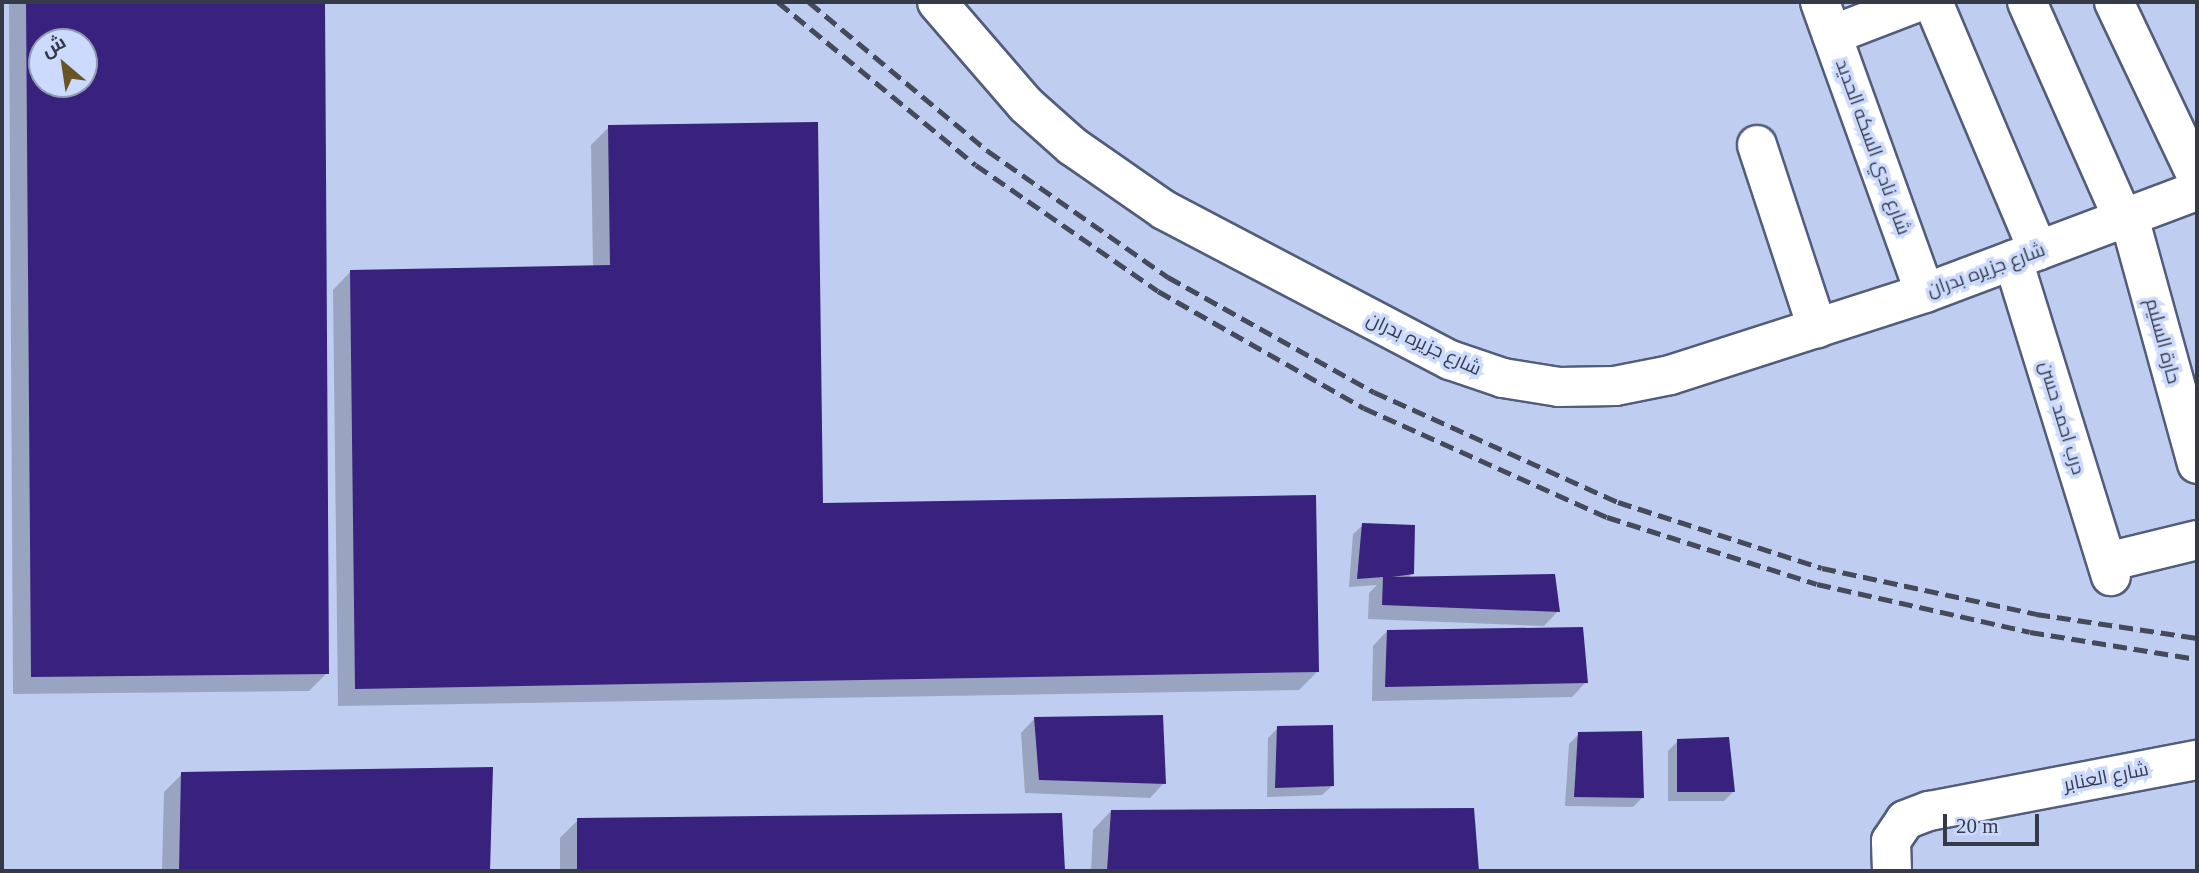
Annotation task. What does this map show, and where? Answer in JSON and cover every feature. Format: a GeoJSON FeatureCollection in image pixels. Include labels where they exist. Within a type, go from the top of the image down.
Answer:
{"type":"FeatureCollection","features":[{"type":"Feature","properties":{"kind":"street","name":"شارع جزيره بدران"},"geometry":{"type":"LineString","coordinates":[[937,2],[1026,105],[1117,180],[1232,249],[1450,360],[1503,378],[1559,387],[1615,386],[1670,375],[1925,293],[2197,191]]}},
{"type":"Feature","properties":{"kind":"street"},"geometry":{"type":"LineString","coordinates":[[1826,18],[1918,2]]}},
{"type":"Feature","properties":{"kind":"street","name":"درب احمد حسن"},"geometry":{"type":"LineString","coordinates":[[1933,2],[2025,256],[2109,569],[2197,540]]}},
{"type":"Feature","properties":{"kind":"street","name":"حارة السليم"},"geometry":{"type":"LineString","coordinates":[[2027,2],[2126,218],[2197,464]]}},
{"type":"Feature","properties":{"kind":"street"},"geometry":{"type":"LineString","coordinates":[[2114,2],[2197,177]]}},
{"type":"Feature","properties":{"kind":"street","name":"شارع نادي السكه الحديد"},"geometry":{"type":"LineString","coordinates":[[1826,18],[1925,293]]}},
{"type":"Feature","properties":{"kind":"street"},"geometry":{"type":"LineString","coordinates":[[1757,145],[1817,328]]}},
{"type":"Feature","properties":{"kind":"street","name":"شارع العنابر"},"geometry":{"type":"LineString","coordinates":[[1892,871],[1891,841],[1905,820],[1929,811],[2197,760]]}},
{"type":"Feature","properties":{"kind":"building"},"geometry":{"type":"Polygon","coordinates":[[[26,2],[325,2],[329,674],[31,677],[26,2]]]}},
{"type":"Feature","properties":{"kind":"building"},"geometry":{"type":"Polygon","coordinates":[[[818,122],[823,503],[1316,495],[1319,672],[355,689],[350,270],[610,265],[608,125],[818,122]]]}},
{"type":"Feature","properties":{"kind":"building"},"geometry":{"type":"Polygon","coordinates":[[[1362,523],[1415,525],[1414,574],[1392,577],[1555,574],[1560,612],[1382,605],[1383,577],[1357,579],[1362,523]]]}},
{"type":"Feature","properties":{"kind":"building"},"geometry":{"type":"Polygon","coordinates":[[[1583,627],[1588,683],[1385,687],[1387,630],[1583,627]]]}},
{"type":"Feature","properties":{"kind":"building"},"geometry":{"type":"Polygon","coordinates":[[[1163,715],[1166,784],[1039,780],[1034,717],[1163,715]]]}},
{"type":"Feature","properties":{"kind":"building"},"geometry":{"type":"Polygon","coordinates":[[[1333,725],[1334,786],[1275,788],[1277,726],[1333,725]]]}},
{"type":"Feature","properties":{"kind":"building"},"geometry":{"type":"Polygon","coordinates":[[[1642,731],[1644,798],[1574,797],[1578,732],[1642,731]]]}},
{"type":"Feature","properties":{"kind":"building"},"geometry":{"type":"Polygon","coordinates":[[[1729,737],[1735,792],[1677,792],[1677,739],[1729,737]]]}},
{"type":"Feature","properties":{"kind":"building"},"geometry":{"type":"Polygon","coordinates":[[[493,767],[490,871],[179,871],[181,772],[493,767]]]}},
{"type":"Feature","properties":{"kind":"building"},"geometry":{"type":"Polygon","coordinates":[[[1474,808],[1479,871],[1107,871],[1111,810],[1474,808]]]}},
{"type":"Feature","properties":{"kind":"building"},"geometry":{"type":"Polygon","coordinates":[[[1062,813],[1065,871],[577,871],[577,818],[1062,813]]]}},
{"type":"Feature","properties":{"kind":"railway"},"geometry":{"type":"LineString","coordinates":[[778,2],[976,165],[1158,291],[1364,408],[1607,517],[1817,584],[2030,632],[2197,659]]}},
{"type":"Feature","properties":{"kind":"railway"},"geometry":{"type":"LineString","coordinates":[[809,2],[988,151],[1168,277],[1374,392],[1618,502],[1822,568],[2036,614],[2197,638]]}}]}
